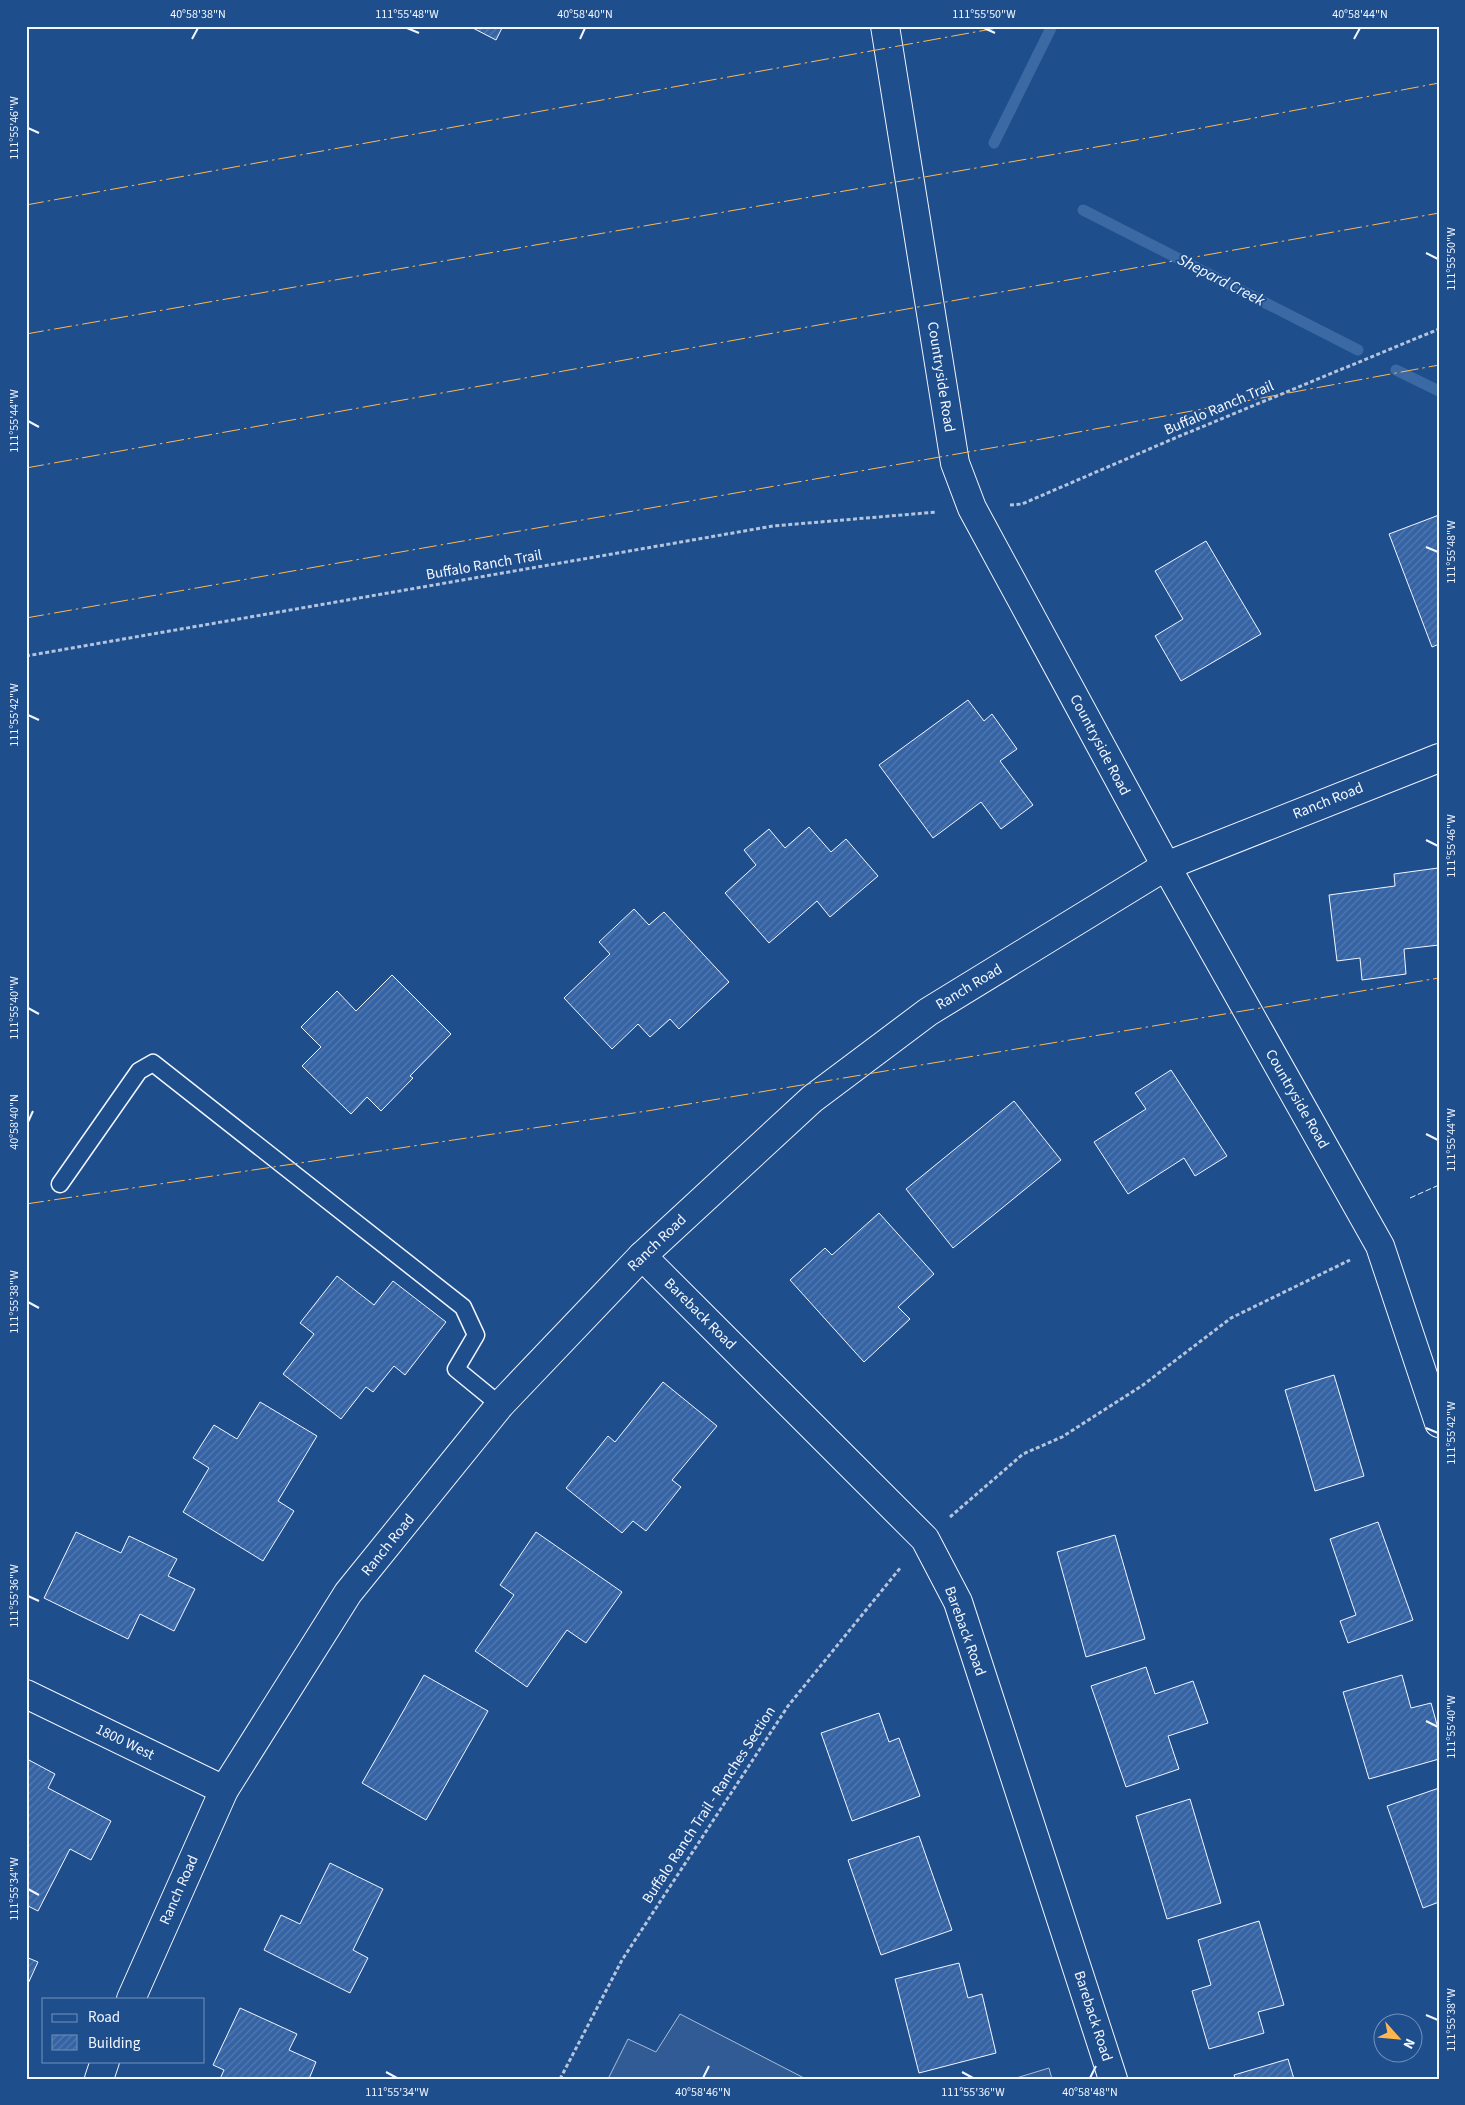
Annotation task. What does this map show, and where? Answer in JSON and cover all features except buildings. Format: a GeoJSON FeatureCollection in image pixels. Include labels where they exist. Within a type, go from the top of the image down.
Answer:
{"type":"FeatureCollection","features":[{"type":"Feature","properties":{"kind":"street","name":"Countryside Road"},"geometry":{"type":"LineString","coordinates":[[885,26],[955,463],[972,508],[1166,866],[1380,1246],[1439,1423]]}},
{"type":"Feature","properties":{"kind":"street","name":"Ranch Road"},"geometry":{"type":"LineString","coordinates":[[130,1998],[224,1790],[348,1594],[500,1405],[642,1256],[812,1099],[928,1012],[1166,866],[1439,758]]}},
{"type":"Feature","properties":{"kind":"street","name":"Bareback Road"},"geometry":{"type":"LineString","coordinates":[[642,1256],[925,1538],[958,1602],[1113,2079]]}},
{"type":"Feature","properties":{"kind":"street","name":"1800 West"},"geometry":{"type":"LineString","coordinates":[[26,1694],[224,1790]]}},
{"type":"Feature","properties":{"kind":"street"},"geometry":{"type":"LineString","coordinates":[[99,2079],[105,2062]]}},
{"type":"Feature","properties":{"kind":"lane"},"geometry":{"type":"LineString","coordinates":[[60,1184],[139,1071],[153,1063],[464,1307],[476,1335],[456,1369],[500,1405]]}},
{"type":"Feature","properties":{"kind":"path","name":"Buffalo Ranch Trail"},"geometry":{"type":"LineString","coordinates":[[1008,506],[1022,504],[1175,438],[1439,329]]}},
{"type":"Feature","properties":{"kind":"path","name":"Buffalo Ranch Trail"},"geometry":{"type":"LineString","coordinates":[[26,656],[773,526],[938,512]]}},
{"type":"Feature","properties":{"kind":"path"},"geometry":{"type":"LineString","coordinates":[[943,1523],[1022,1454],[1062,1437],[1144,1385],[1231,1318],[1353,1259]]}},
{"type":"Feature","properties":{"kind":"path","name":"Buffalo Ranch Trail - Ranches Section"},"geometry":{"type":"LineString","coordinates":[[560,2079],[622,1960],[788,1706],[905,1563]]}},
{"type":"Feature","properties":{"kind":"shaded area"},"geometry":{"type":"Polygon","coordinates":[[[680,2014],[806,2079],[608,2079],[628,2039],[656,2052],[680,2014]]]}},
{"type":"Feature","properties":{"kind":"shaded area"},"geometry":{"type":"Polygon","coordinates":[[[1049,2068],[1052,2079],[1013,2079],[1049,2068]]]}},
{"type":"Feature","properties":{"kind":"waterway","name":"Shepard Creek"},"geometry":{"type":"LineString","coordinates":[[994,143],[1052,26]]}},
{"type":"Feature","properties":{"kind":"waterway","name":"Shepard Creek"},"geometry":{"type":"LineString","coordinates":[[1083,210],[1358,350]]}},
{"type":"Feature","properties":{"kind":"waterway","name":"Shepard Creek"},"geometry":{"type":"LineString","coordinates":[[1396,370],[1439,391]]}},
{"type":"Feature","properties":{"kind":"fence"},"geometry":{"type":"LineString","coordinates":[[1410,1198],[1439,1185]]}},
{"type":"Feature","properties":{"kind":"power"},"geometry":{"type":"LineString","coordinates":[[26,205],[1008,26]]}},
{"type":"Feature","properties":{"kind":"power"},"geometry":{"type":"LineString","coordinates":[[26,334],[1159,136],[1439,83]]}},
{"type":"Feature","properties":{"kind":"power"},"geometry":{"type":"LineString","coordinates":[[26,468],[1439,213]]}},
{"type":"Feature","properties":{"kind":"power"},"geometry":{"type":"LineString","coordinates":[[26,618],[1025,442],[1439,365]]}},
{"type":"Feature","properties":{"kind":"power"},"geometry":{"type":"LineString","coordinates":[[26,1204],[647,1111],[1439,978]]}}]}
